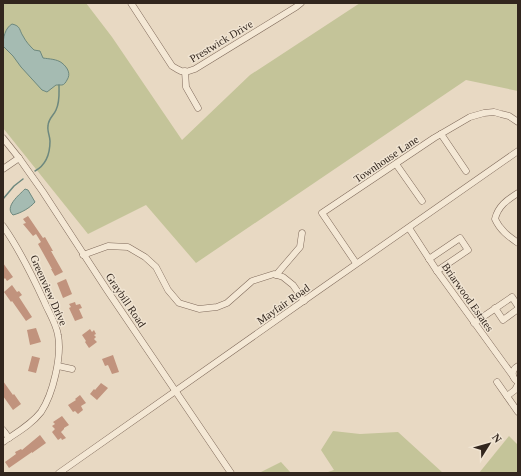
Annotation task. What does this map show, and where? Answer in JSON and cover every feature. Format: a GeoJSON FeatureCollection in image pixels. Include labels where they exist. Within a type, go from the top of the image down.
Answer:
{"type":"FeatureCollection","features":[{"type":"Feature","properties":{"kind":"street","name":"Prestwick Drive"},"geometry":{"type":"LineString","coordinates":[[132,3],[168,61],[177,70],[185,71],[195,69],[301,3]]}},
{"type":"Feature","properties":{"kind":"street"},"geometry":{"type":"LineString","coordinates":[[185,71],[186,87],[198,108]]}},
{"type":"Feature","properties":{"kind":"street","name":"Townhouse Lane"},"geometry":{"type":"LineString","coordinates":[[356,263],[322,213],[361,188],[389,167],[470,116],[494,112],[509,116],[518,122]]}},
{"type":"Feature","properties":{"kind":"street"},"geometry":{"type":"LineString","coordinates":[[441,134],[466,171]]}},
{"type":"Feature","properties":{"kind":"street","name":"Graybill Road"},"geometry":{"type":"LineString","coordinates":[[3,138],[43,192],[231,473]]}},
{"type":"Feature","properties":{"kind":"street","name":"Mayfair Road"},"geometry":{"type":"LineString","coordinates":[[59,473],[356,263],[409,228],[518,151]]}},
{"type":"Feature","properties":{"kind":"street"},"geometry":{"type":"LineString","coordinates":[[3,169],[19,158]]}},
{"type":"Feature","properties":{"kind":"street"},"geometry":{"type":"LineString","coordinates":[[396,164],[422,201]]}},
{"type":"Feature","properties":{"kind":"street"},"geometry":{"type":"LineString","coordinates":[[518,193],[502,204],[494,219],[498,226],[518,243]]}},
{"type":"Feature","properties":{"kind":"street","name":"Greenview Drive"},"geometry":{"type":"LineString","coordinates":[[3,226],[20,251],[52,316],[56,326],[60,352],[58,366],[49,396],[40,412],[27,426],[3,442]]}},
{"type":"Feature","properties":{"kind":"street","name":"Briarwood Estates"},"geometry":{"type":"LineString","coordinates":[[409,228],[474,323],[518,383]]}},
{"type":"Feature","properties":{"kind":"street"},"geometry":{"type":"LineString","coordinates":[[276,275],[300,247],[302,234]]}},
{"type":"Feature","properties":{"kind":"street"},"geometry":{"type":"LineString","coordinates":[[429,259],[460,238],[468,250],[438,271]]}},
{"type":"Feature","properties":{"kind":"street"},"geometry":{"type":"LineString","coordinates":[[84,255],[108,246],[128,247],[145,257],[156,267],[168,290],[179,303],[199,309],[217,307],[227,303],[252,281],[274,274],[283,277],[293,285],[304,301]]}},
{"type":"Feature","properties":{"kind":"street"},"geometry":{"type":"LineString","coordinates":[[474,323],[512,297],[518,306]]}},
{"type":"Feature","properties":{"kind":"street"},"geometry":{"type":"LineString","coordinates":[[495,308],[503,320],[518,309]]}},
{"type":"Feature","properties":{"kind":"street"},"geometry":{"type":"LineString","coordinates":[[58,366],[72,369]]}},
{"type":"Feature","properties":{"kind":"street"},"geometry":{"type":"LineString","coordinates":[[513,376],[514,369],[518,366]]}},
{"type":"Feature","properties":{"kind":"street"},"geometry":{"type":"LineString","coordinates":[[497,382],[518,412]]}},
{"type":"Feature","properties":{"kind":"street"},"geometry":{"type":"LineString","coordinates":[[507,396],[515,390],[518,383]]}},
{"type":"Feature","properties":{"kind":"street"},"geometry":{"type":"LineString","coordinates":[[3,430],[9,438]]}},
{"type":"Feature","properties":{"kind":"green space"},"geometry":{"type":"Polygon","coordinates":[[[3,3],[86,3],[112,37],[182,140],[250,75],[360,3],[518,3],[518,91],[466,80],[196,263],[146,205],[88,234],[3,128],[3,3]]]}},
{"type":"Feature","properties":{"kind":"green space"},"geometry":{"type":"Polygon","coordinates":[[[333,431],[360,434],[398,432],[443,473],[325,473],[334,470],[321,450],[333,431]]]}},
{"type":"Feature","properties":{"kind":"green space"},"geometry":{"type":"Polygon","coordinates":[[[509,436],[518,445],[518,473],[479,473],[509,436]]]}},
{"type":"Feature","properties":{"kind":"green space"},"geometry":{"type":"Polygon","coordinates":[[[281,462],[291,473],[259,473],[281,462]]]}},
{"type":"Feature","properties":{"kind":"shaded area"},"geometry":{"type":"Polygon","coordinates":[[[12,24],[18,27],[28,44],[34,50],[40,51],[43,58],[53,59],[62,63],[66,67],[69,76],[64,84],[56,85],[47,92],[42,90],[21,67],[3,46],[5,34],[12,24]]]}},
{"type":"Feature","properties":{"kind":"shaded area"},"geometry":{"type":"Polygon","coordinates":[[[25,189],[28,190],[35,202],[25,210],[13,215],[10,208],[11,205],[25,189]]]}},
{"type":"Feature","properties":{"kind":"building"},"geometry":{"type":"Polygon","coordinates":[[[28,216],[43,238],[45,237],[63,272],[55,276],[38,244],[41,242],[36,234],[33,236],[23,224],[26,223],[23,219],[28,216]]]}},
{"type":"Feature","properties":{"kind":"building"},"geometry":{"type":"Polygon","coordinates":[[[3,263],[13,277],[7,281],[5,278],[3,280],[3,263]]]}},
{"type":"Feature","properties":{"kind":"building"},"geometry":{"type":"Polygon","coordinates":[[[66,279],[72,294],[63,298],[57,283],[66,279]]]}},
{"type":"Feature","properties":{"kind":"building"},"geometry":{"type":"Polygon","coordinates":[[[12,285],[17,292],[19,291],[22,295],[19,297],[32,317],[26,321],[4,292],[12,285]]]}},
{"type":"Feature","properties":{"kind":"building"},"geometry":{"type":"Polygon","coordinates":[[[75,302],[76,305],[80,304],[82,308],[79,309],[83,318],[75,321],[69,308],[71,307],[69,304],[75,302]]]}},
{"type":"Feature","properties":{"kind":"building"},"geometry":{"type":"Polygon","coordinates":[[[36,328],[41,342],[30,345],[27,330],[36,328]]]}},
{"type":"Feature","properties":{"kind":"building"},"geometry":{"type":"Polygon","coordinates":[[[90,329],[92,332],[94,330],[96,334],[94,335],[96,337],[94,339],[97,342],[89,348],[82,335],[90,329]]]}},
{"type":"Feature","properties":{"kind":"building"},"geometry":{"type":"Polygon","coordinates":[[[113,355],[119,372],[112,374],[108,365],[105,366],[102,359],[113,355]]]}},
{"type":"Feature","properties":{"kind":"building"},"geometry":{"type":"Polygon","coordinates":[[[32,356],[40,358],[36,373],[28,371],[32,356]]]}},
{"type":"Feature","properties":{"kind":"building"},"geometry":{"type":"Polygon","coordinates":[[[3,381],[21,404],[13,410],[3,396],[3,381]]]}},
{"type":"Feature","properties":{"kind":"building"},"geometry":{"type":"Polygon","coordinates":[[[101,383],[108,388],[97,400],[90,394],[101,383]]]}},
{"type":"Feature","properties":{"kind":"building"},"geometry":{"type":"Polygon","coordinates":[[[80,395],[86,403],[81,406],[83,410],[78,414],[75,411],[73,412],[68,405],[76,400],[75,399],[80,395]]]}},
{"type":"Feature","properties":{"kind":"building"},"geometry":{"type":"Polygon","coordinates":[[[62,416],[69,425],[61,432],[66,438],[62,440],[61,438],[58,440],[52,432],[55,429],[52,426],[55,424],[53,422],[62,416]]]}},
{"type":"Feature","properties":{"kind":"building"},"geometry":{"type":"Polygon","coordinates":[[[40,435],[46,443],[9,468],[5,462],[16,454],[15,452],[21,449],[22,450],[40,435]]]}},
{"type":"Feature","properties":{"kind":"waterway"},"geometry":{"type":"LineString","coordinates":[[35,171],[45,162],[48,154],[50,141],[48,124],[58,104],[59,85]]}},
{"type":"Feature","properties":{"kind":"waterway"},"geometry":{"type":"LineString","coordinates":[[3,199],[14,186],[23,179]]}}]}
